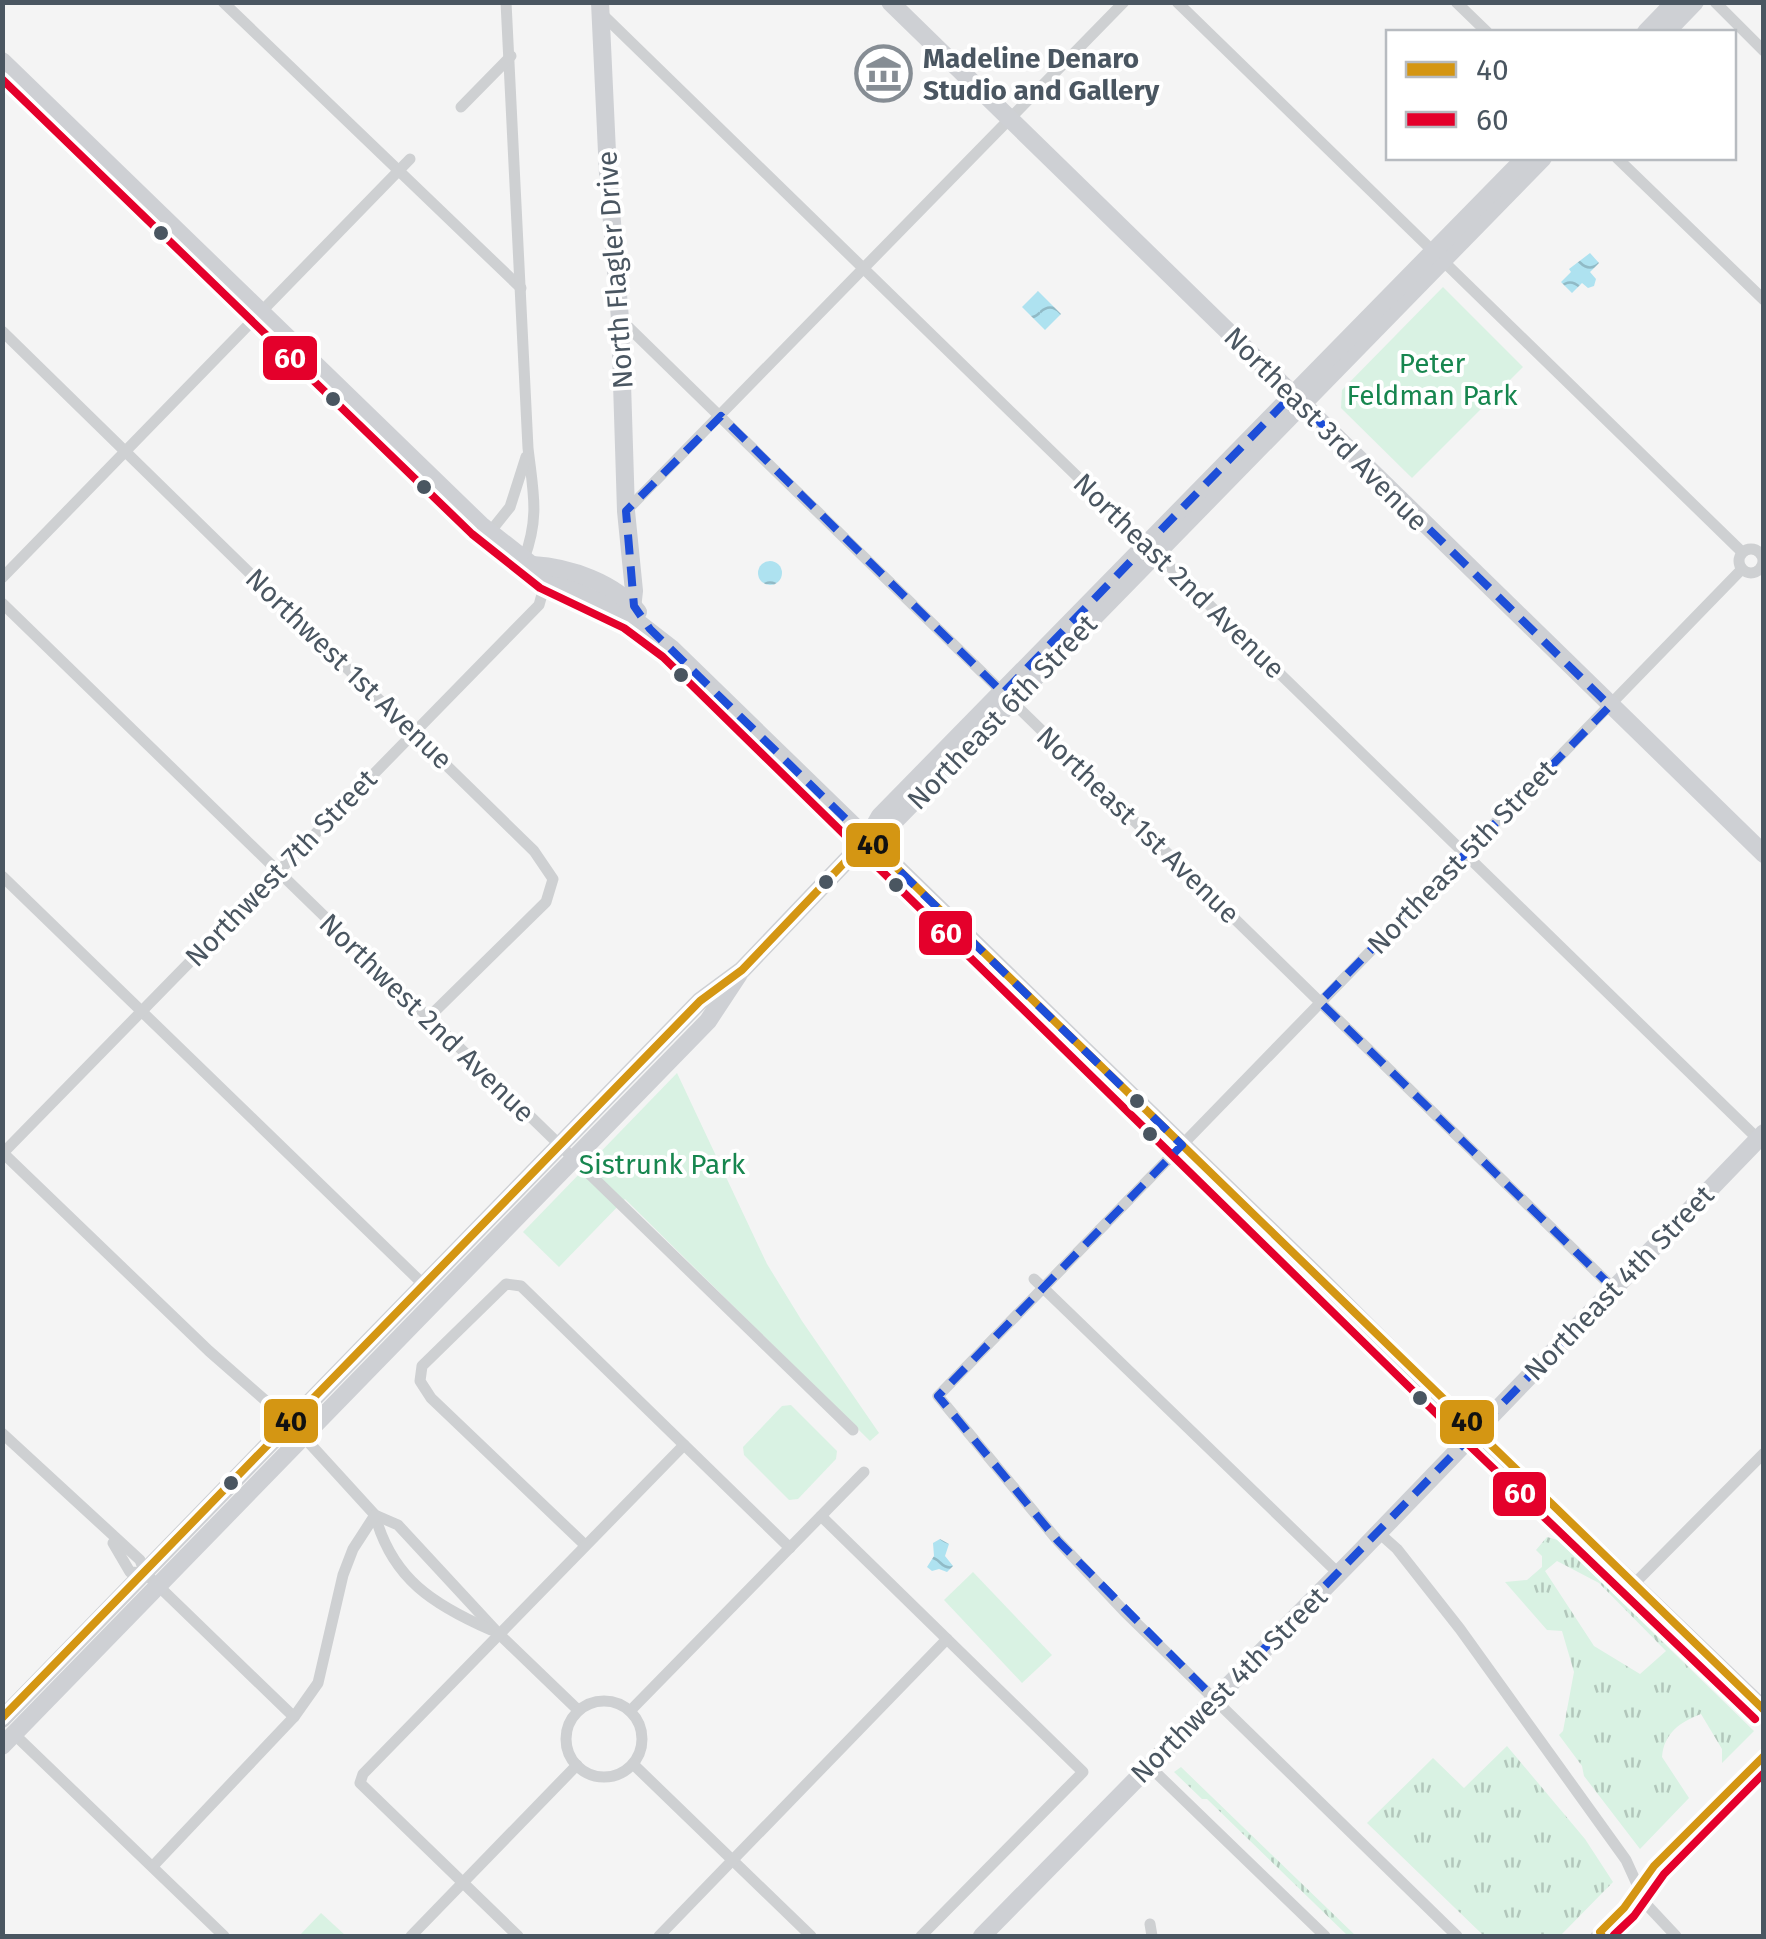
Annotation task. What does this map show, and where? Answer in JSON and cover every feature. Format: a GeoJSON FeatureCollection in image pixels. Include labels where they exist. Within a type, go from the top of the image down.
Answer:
{"type":"FeatureCollection","features":[{"type":"Feature","properties":{"kind":"street"},"geometry":{"type":"LineString","coordinates":[[223,2],[521,288]]}},
{"type":"Feature","properties":{"kind":"street"},"geometry":{"type":"LineString","coordinates":[[490,532],[510,507],[528,448],[506,2]]}},
{"type":"Feature","properties":{"kind":"street","name":"Northeast 3rd Avenue"},"geometry":{"type":"LineString","coordinates":[[890,2],[1764,854]]}},
{"type":"Feature","properties":{"kind":"street"},"geometry":{"type":"LineString","coordinates":[[626,510],[1124,2]]}},
{"type":"Feature","properties":{"kind":"street"},"geometry":{"type":"LineString","coordinates":[[1177,2],[1742,552]]}},
{"type":"Feature","properties":{"kind":"street"},"geometry":{"type":"LineString","coordinates":[[1456,2],[1485,30]]}},
{"type":"Feature","properties":{"kind":"street"},"geometry":{"type":"LineString","coordinates":[[1648,30],[1676,2]]}},
{"type":"Feature","properties":{"kind":"street"},"geometry":{"type":"LineString","coordinates":[[1668,30],[1695,2]]}},
{"type":"Feature","properties":{"kind":"street"},"geometry":{"type":"LineString","coordinates":[[1715,2],[1764,50]]}},
{"type":"Feature","properties":{"kind":"street","name":"Northeast 2nd Avenue"},"geometry":{"type":"LineString","coordinates":[[600,8],[1152,550],[1760,1136]]}},
{"type":"Feature","properties":{"kind":"street","name":"North Flagler Drive"},"geometry":{"type":"LineString","coordinates":[[600,8],[620,319],[632,612]]}},
{"type":"Feature","properties":{"kind":"street"},"geometry":{"type":"LineString","coordinates":[[461,106],[511,56]]}},
{"type":"Feature","properties":{"kind":"street"},"geometry":{"type":"LineString","coordinates":[[2,61],[490,532],[535,567],[632,612]]}},
{"type":"Feature","properties":{"kind":"street"},"geometry":{"type":"LineString","coordinates":[[2,578],[410,159]]}},
{"type":"Feature","properties":{"kind":"street","name":"Northeast 6th Street"},"geometry":{"type":"LineString","coordinates":[[566,1153],[708,993],[742,970],[867,839],[878,819],[1008,698],[1438,256],[1523,160]]}},
{"type":"Feature","properties":{"kind":"street","name":"Northeast 6th Street"},"geometry":{"type":"LineString","coordinates":[[1438,256],[1542,160]]}},
{"type":"Feature","properties":{"kind":"street"},"geometry":{"type":"LineString","coordinates":[[1619,160],[1764,300]]}},
{"type":"Feature","properties":{"kind":"street","name":"Northeast 1st Avenue"},"geometry":{"type":"LineString","coordinates":[[620,319],[1614,1288]]}},
{"type":"Feature","properties":{"kind":"street","name":"Northwest 1st Avenue"},"geometry":{"type":"LineString","coordinates":[[2,331],[534,850],[553,879],[546,902],[427,1019]]}},
{"type":"Feature","properties":{"kind":"street","name":"Northwest 7th Street"},"geometry":{"type":"LineString","coordinates":[[3,1152],[539,605],[536,513],[528,448]]}},
{"type":"Feature","properties":{"kind":"street","name":"North Flagler Drive"},"geometry":{"type":"LineString","coordinates":[[612,592],[630,538]]}},
{"type":"Feature","properties":{"kind":"street"},"geometry":{"type":"LineString","coordinates":[[1751,548],[1762,550],[1761,571],[1749,573],[1742,568],[1742,552],[1751,548]]}},
{"type":"Feature","properties":{"kind":"street"},"geometry":{"type":"LineString","coordinates":[[535,567],[558,566],[612,592],[1764,1710]]}},
{"type":"Feature","properties":{"kind":"street","name":"Northeast 5th Street"},"geometry":{"type":"LineString","coordinates":[[1215,1699],[1058,1540],[938,1396],[1039,1283],[1182,1144],[1742,568]]}},
{"type":"Feature","properties":{"kind":"street","name":"Northwest 2nd Avenue"},"geometry":{"type":"LineString","coordinates":[[2,603],[853,1430]]}},
{"type":"Feature","properties":{"kind":"street"},"geometry":{"type":"LineString","coordinates":[[2,876],[424,1286]]}},
{"type":"Feature","properties":{"kind":"street","name":"Northeast 4th Street"},"geometry":{"type":"LineString","coordinates":[[1474,1432],[1760,1136]]}},
{"type":"Feature","properties":{"kind":"street"},"geometry":{"type":"LineString","coordinates":[[3,1152],[257,1396],[297,1429],[375,1516],[381,1538],[408,1580],[446,1610],[498,1633]]}},
{"type":"Feature","properties":{"kind":"street"},"geometry":{"type":"LineString","coordinates":[[152,1579],[277,1438],[297,1429],[424,1286],[566,1153]]}},
{"type":"Feature","properties":{"kind":"street"},"geometry":{"type":"LineString","coordinates":[[224,1936],[154,1866],[6,1733],[566,1153]]}},
{"type":"Feature","properties":{"kind":"street"},"geometry":{"type":"LineString","coordinates":[[1039,1283],[1338,1574]]}},
{"type":"Feature","properties":{"kind":"street"},"geometry":{"type":"LineString","coordinates":[[584,1545],[431,1398],[420,1382],[422,1366],[506,1284],[521,1286],[790,1548]]}},
{"type":"Feature","properties":{"kind":"street"},"geometry":{"type":"LineString","coordinates":[[257,1396],[270,1413],[277,1438]]}},
{"type":"Feature","properties":{"kind":"street","name":"Northwest 4th Street"},"geometry":{"type":"LineString","coordinates":[[982,1936],[1474,1432]]}},
{"type":"Feature","properties":{"kind":"street"},"geometry":{"type":"LineString","coordinates":[[2,1433],[140,1560],[152,1579],[294,1718]]}},
{"type":"Feature","properties":{"kind":"street"},"geometry":{"type":"LineString","coordinates":[[518,1936],[360,1784],[363,1774],[684,1445]]}},
{"type":"Feature","properties":{"kind":"street"},"geometry":{"type":"LineString","coordinates":[[1632,1586],[1764,1453]]}},
{"type":"Feature","properties":{"kind":"street"},"geometry":{"type":"LineString","coordinates":[[630,1711],[864,1472]]}},
{"type":"Feature","properties":{"kind":"street"},"geometry":{"type":"LineString","coordinates":[[375,1516],[398,1525],[498,1633],[578,1710]]}},
{"type":"Feature","properties":{"kind":"street"},"geometry":{"type":"LineString","coordinates":[[154,1866],[294,1718],[318,1684],[343,1575],[353,1550],[375,1516]]}},
{"type":"Feature","properties":{"kind":"street"},"geometry":{"type":"LineString","coordinates":[[821,1516],[1082,1772],[922,1936]]}},
{"type":"Feature","properties":{"kind":"street"},"geometry":{"type":"LineString","coordinates":[[1378,1532],[1396,1549],[1496,1679],[1626,1860],[1646,1904],[1676,1936]]}},
{"type":"Feature","properties":{"kind":"street"},"geometry":{"type":"LineString","coordinates":[[659,1936],[947,1640]]}},
{"type":"Feature","properties":{"kind":"street"},"geometry":{"type":"LineString","coordinates":[[1215,1699],[1457,1936]]}},
{"type":"Feature","properties":{"kind":"street"},"geometry":{"type":"LineString","coordinates":[[598,1701],[610,1701],[630,1711],[642,1731],[639,1754],[633,1764],[616,1775],[605,1776],[577,1765],[567,1744],[578,1710],[598,1701]]}},
{"type":"Feature","properties":{"kind":"street"},"geometry":{"type":"LineString","coordinates":[[1596,1936],[1624,1908],[1654,1866],[1764,1755]]}},
{"type":"Feature","properties":{"kind":"street"},"geometry":{"type":"LineString","coordinates":[[633,1764],[811,1936]]}},
{"type":"Feature","properties":{"kind":"street"},"geometry":{"type":"LineString","coordinates":[[411,1936],[577,1765]]}},
{"type":"Feature","properties":{"kind":"street"},"geometry":{"type":"LineString","coordinates":[[1149,1766],[1325,1936]]}},
{"type":"Feature","properties":{"kind":"highlighted area"},"geometry":{"type":"Polygon","coordinates":[[[1292,395],[1610,706],[1320,1002],[1614,1289],[1215,1699],[1058,1541],[938,1396],[1182,1145],[650,629],[634,606],[626,511],[721,416],[1003,693],[1292,395]]]}},
{"type":"Feature","properties":{"kind":"green space","name":"Peter Feldman Park"},"geometry":{"type":"Polygon","coordinates":[[[1443,287],[1523,367],[1412,478],[1341,408],[1342,390],[1443,287]]]}},
{"type":"Feature","properties":{"kind":"green space","name":"Sistrunk Park"},"geometry":{"type":"Polygon","coordinates":[[[677,1073],[767,1264],[879,1433],[870,1441],[625,1199],[559,1267],[523,1232],[677,1073]]]}},
{"type":"Feature","properties":{"kind":"green space"},"geometry":{"type":"Polygon","coordinates":[[[791,1405],[837,1451],[836,1459],[798,1499],[789,1500],[744,1455],[743,1447],[782,1406],[791,1405]]]}},
{"type":"Feature","properties":{"kind":"green space"},"geometry":{"type":"Polygon","coordinates":[[[1547,1537],[1558,1540],[1754,1731],[1722,1763],[1722,1749],[1701,1714],[1674,1730],[1662,1757],[1689,1798],[1640,1849],[1584,1776],[1582,1766],[1559,1735],[1574,1672],[1562,1631],[1547,1630],[1505,1582],[1527,1580],[1542,1567],[1542,1556],[1536,1550],[1547,1537]],[[1557,1561],[1545,1571],[1594,1646],[1640,1674],[1666,1651],[1599,1583],[1557,1561]]]}},
{"type":"Feature","properties":{"kind":"green space"},"geometry":{"type":"Polygon","coordinates":[[[973,1572],[1052,1655],[1022,1683],[944,1600],[973,1572]]]}},
{"type":"Feature","properties":{"kind":"green space"},"geometry":{"type":"Polygon","coordinates":[[[1507,1746],[1585,1839],[1613,1882],[1560,1936],[1484,1936],[1367,1823],[1433,1758],[1464,1788],[1507,1746]]]}},
{"type":"Feature","properties":{"kind":"green space"},"geometry":{"type":"Polygon","coordinates":[[[1181,1767],[1356,1936],[1348,1936],[1174,1772],[1181,1767]]]}},
{"type":"Feature","properties":{"kind":"green space"},"geometry":{"type":"Polygon","coordinates":[[[321,1913],[346,1936],[300,1935],[321,1913]]]}},
{"type":"Feature","properties":{"kind":"water"},"geometry":{"type":"Polygon","coordinates":[[[1590,253],[1599,263],[1590,272],[1596,279],[1594,286],[1588,288],[1582,283],[1572,293],[1561,282],[1571,272],[1569,269],[1590,253]]]}},
{"type":"Feature","properties":{"kind":"water"},"geometry":{"type":"Polygon","coordinates":[[[1038,291],[1061,314],[1045,330],[1022,307],[1038,291]]]}},
{"type":"Feature","properties":{"kind":"water"},"geometry":{"type":"Polygon","coordinates":[[[770,561],[779,564],[779,582],[770,585],[761,582],[758,573],[761,564],[770,561]]]}},
{"type":"Feature","properties":{"kind":"water"},"geometry":{"type":"Polygon","coordinates":[[[940,1539],[949,1544],[945,1556],[953,1566],[947,1572],[927,1567],[934,1556],[933,1543],[940,1539]]]}},
{"type":"Feature","properties":{"kind":"transit line","name":"60"},"geometry":{"type":"LineString","coordinates":[[2,79],[472,534],[540,588],[624,628],[663,657],[1450,1427],[1755,1719]]}},
{"type":"Feature","properties":{"kind":"transit line","name":"40"},"geometry":{"type":"LineString","coordinates":[[2,1718],[700,1001],[742,970],[867,839],[1764,1710]]}},
{"type":"Feature","properties":{"kind":"transit line","name":"40"},"geometry":{"type":"LineString","coordinates":[[1602,1936],[1600,1932],[1624,1908],[1654,1866],[1764,1756]]}},
{"type":"Feature","properties":{"kind":"transit line","name":"60"},"geometry":{"type":"LineString","coordinates":[[1614,1935],[1634,1916],[1664,1874],[1764,1773]]}},
{"type":"Feature","properties":{"kind":"place","name":"Madeline Denaro Studio and Gallery"},"geometry":{"type":"Point","coordinates":[884,74]}}]}
